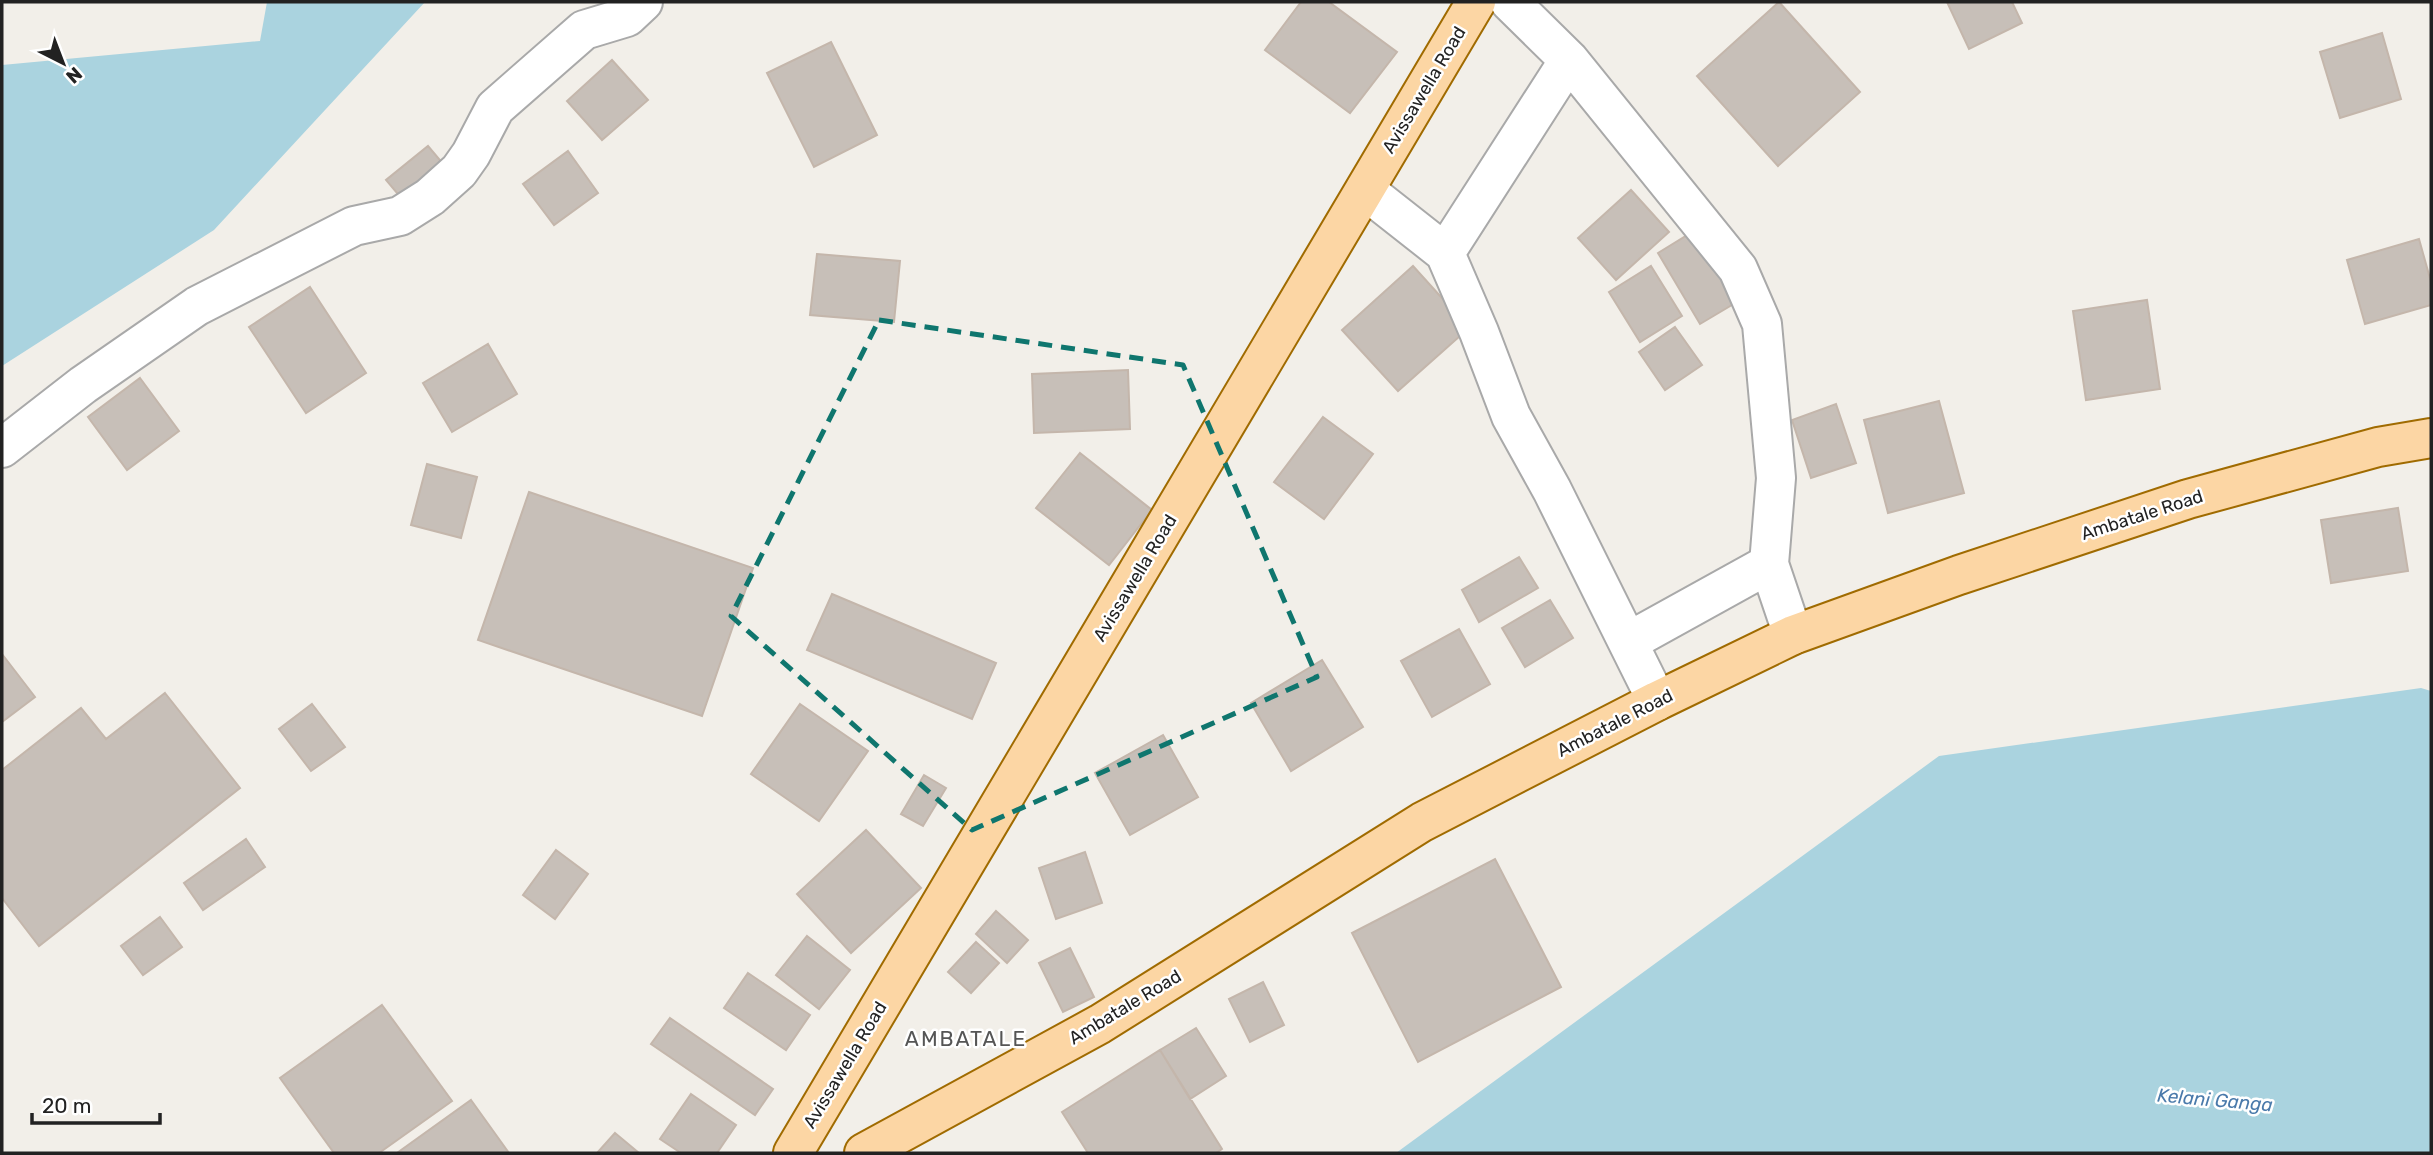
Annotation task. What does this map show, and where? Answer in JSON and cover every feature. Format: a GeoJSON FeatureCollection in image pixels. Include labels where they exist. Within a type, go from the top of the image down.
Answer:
{"type":"FeatureCollection","features":[{"type":"Feature","properties":{"kind":"main road","name":"Avissawella Road"},"geometry":{"type":"LineString","coordinates":[[793,1153],[1476,2]]}},
{"type":"Feature","properties":{"kind":"main road","name":"Ambatale Road"},"geometry":{"type":"LineString","coordinates":[[863,1153],[1100,1024],[1422,822],[1657,701],[1793,635],[1959,575],[2189,499],[2378,447],[2431,438]]}},
{"type":"Feature","properties":{"kind":"street"},"geometry":{"type":"LineString","coordinates":[[2,448],[83,385],[197,306],[354,226],[400,216],[430,197],[459,172],[471,155],[495,108],[584,30],[627,17],[643,2]]}},
{"type":"Feature","properties":{"kind":"street"},"geometry":{"type":"LineString","coordinates":[[1510,2],[1569,60],[1738,269],[1762,324],[1776,478],[1769,564],[1793,635]]}},
{"type":"Feature","properties":{"kind":"street"},"geometry":{"type":"LineString","coordinates":[[1445,253],[1569,60]]}},
{"type":"Feature","properties":{"kind":"street"},"geometry":{"type":"LineString","coordinates":[[1365,190],[1445,253],[1511,416],[1552,490],[1657,701]]}},
{"type":"Feature","properties":{"kind":"street"},"geometry":{"type":"LineString","coordinates":[[1628,642],[1769,564]]}},
{"type":"Feature","properties":{"kind":"highlighted area"},"geometry":{"type":"Polygon","coordinates":[[[879,320],[1183,365],[1317,677],[972,830],[731,616],[879,320]]]}},
{"type":"Feature","properties":{"kind":"water"},"geometry":{"type":"Polygon","coordinates":[[[267,2],[425,2],[214,230],[2,366],[2,65],[260,41],[267,2]]]}},
{"type":"Feature","properties":{"kind":"water","name":"Kelani Ganga"},"geometry":{"type":"Polygon","coordinates":[[[2421,688],[2431,691],[2431,1153],[1396,1153],[1939,756],[2421,688]]]}},
{"type":"Feature","properties":{"kind":"building"},"geometry":{"type":"Polygon","coordinates":[[[1301,2],[1329,2],[1397,52],[1350,113],[1265,50],[1301,2]]]}},
{"type":"Feature","properties":{"kind":"building"},"geometry":{"type":"Polygon","coordinates":[[[1779,2],[1860,92],[1778,166],[1697,76],[1779,2]]]}},
{"type":"Feature","properties":{"kind":"building"},"geometry":{"type":"Polygon","coordinates":[[[1947,2],[2012,2],[2022,23],[1969,49],[1947,2]]]}},
{"type":"Feature","properties":{"kind":"building"},"geometry":{"type":"Polygon","coordinates":[[[2382,33],[2401,99],[2340,118],[2320,52],[2382,33]]]}},
{"type":"Feature","properties":{"kind":"building"},"geometry":{"type":"Polygon","coordinates":[[[831,42],[877,135],[814,167],[767,73],[831,42]]]}},
{"type":"Feature","properties":{"kind":"building"},"geometry":{"type":"Polygon","coordinates":[[[612,60],[648,100],[602,140],[567,101],[612,60]]]}},
{"type":"Feature","properties":{"kind":"building"},"geometry":{"type":"Polygon","coordinates":[[[428,146],[450,172],[408,206],[386,180],[428,146]]]}},
{"type":"Feature","properties":{"kind":"building"},"geometry":{"type":"Polygon","coordinates":[[[568,151],[598,193],[554,225],[523,184],[568,151]]]}},
{"type":"Feature","properties":{"kind":"building"},"geometry":{"type":"Polygon","coordinates":[[[1631,190],[1669,232],[1616,280],[1578,238],[1631,190]]]}},
{"type":"Feature","properties":{"kind":"building"},"geometry":{"type":"Polygon","coordinates":[[[1694,231],[1737,302],[1700,324],[1658,253],[1694,231]]]}},
{"type":"Feature","properties":{"kind":"building"},"geometry":{"type":"Polygon","coordinates":[[[2419,239],[2431,282],[2431,305],[2365,324],[2347,260],[2419,239]]]}},
{"type":"Feature","properties":{"kind":"building"},"geometry":{"type":"Polygon","coordinates":[[[817,254],[900,261],[894,322],[810,315],[817,254]]]}},
{"type":"Feature","properties":{"kind":"building"},"geometry":{"type":"Polygon","coordinates":[[[1413,266],[1469,328],[1398,391],[1342,330],[1413,266]]]}},
{"type":"Feature","properties":{"kind":"building"},"geometry":{"type":"Polygon","coordinates":[[[1651,266],[1682,316],[1640,342],[1609,292],[1651,266]]]}},
{"type":"Feature","properties":{"kind":"building"},"geometry":{"type":"Polygon","coordinates":[[[310,287],[366,373],[306,413],[249,327],[310,287]]]}},
{"type":"Feature","properties":{"kind":"building"},"geometry":{"type":"Polygon","coordinates":[[[2147,300],[2160,389],[2086,400],[2073,311],[2147,300]]]}},
{"type":"Feature","properties":{"kind":"building"},"geometry":{"type":"Polygon","coordinates":[[[1675,327],[1702,365],[1665,390],[1639,352],[1675,327]]]}},
{"type":"Feature","properties":{"kind":"building"},"geometry":{"type":"Polygon","coordinates":[[[488,344],[517,394],[452,432],[423,383],[488,344]]]}},
{"type":"Feature","properties":{"kind":"building"},"geometry":{"type":"Polygon","coordinates":[[[1128,370],[1130,429],[1034,433],[1032,374],[1128,370]]]}},
{"type":"Feature","properties":{"kind":"building"},"geometry":{"type":"Polygon","coordinates":[[[140,378],[179,431],[127,470],[88,417],[140,378]]]}},
{"type":"Feature","properties":{"kind":"building"},"geometry":{"type":"Polygon","coordinates":[[[1939,401],[1964,493],[1888,513],[1864,420],[1939,401]]]}},
{"type":"Feature","properties":{"kind":"building"},"geometry":{"type":"Polygon","coordinates":[[[1836,404],[1856,463],[1811,478],[1792,420],[1836,404]]]}},
{"type":"Feature","properties":{"kind":"building"},"geometry":{"type":"Polygon","coordinates":[[[1323,417],[1373,454],[1324,519],[1274,482],[1323,417]]]}},
{"type":"Feature","properties":{"kind":"building"},"geometry":{"type":"Polygon","coordinates":[[[1080,453],[1152,510],[1109,565],[1036,508],[1080,453]]]}},
{"type":"Feature","properties":{"kind":"building"},"geometry":{"type":"Polygon","coordinates":[[[427,464],[477,477],[461,538],[411,525],[427,464]]]}},
{"type":"Feature","properties":{"kind":"building"},"geometry":{"type":"Polygon","coordinates":[[[529,492],[753,568],[702,716],[478,640],[529,492]]]}},
{"type":"Feature","properties":{"kind":"building"},"geometry":{"type":"Polygon","coordinates":[[[2398,508],[2408,571],[2331,583],[2321,520],[2398,508]]]}},
{"type":"Feature","properties":{"kind":"building"},"geometry":{"type":"Polygon","coordinates":[[[1519,557],[1538,588],[1479,622],[1462,590],[1519,557]]]}},
{"type":"Feature","properties":{"kind":"building"},"geometry":{"type":"Polygon","coordinates":[[[832,594],[996,663],[972,719],[807,650],[832,594]]]}},
{"type":"Feature","properties":{"kind":"building"},"geometry":{"type":"Polygon","coordinates":[[[1550,600],[1573,638],[1525,667],[1502,628],[1550,600]]]}},
{"type":"Feature","properties":{"kind":"building"},"geometry":{"type":"Polygon","coordinates":[[[1459,629],[1490,684],[1432,717],[1401,661],[1459,629]]]}},
{"type":"Feature","properties":{"kind":"building"},"geometry":{"type":"Polygon","coordinates":[[[2,654],[35,697],[2,722],[2,654]]]}},
{"type":"Feature","properties":{"kind":"building"},"geometry":{"type":"Polygon","coordinates":[[[1322,660],[1363,727],[1291,771],[1251,703],[1322,660]]]}},
{"type":"Feature","properties":{"kind":"building"},"geometry":{"type":"Polygon","coordinates":[[[165,693],[240,788],[39,946],[2,898],[2,770],[81,708],[106,739],[165,693]]]}},
{"type":"Feature","properties":{"kind":"building"},"geometry":{"type":"Polygon","coordinates":[[[312,704],[345,747],[311,771],[279,729],[312,704]]]}},
{"type":"Feature","properties":{"kind":"building"},"geometry":{"type":"Polygon","coordinates":[[[800,704],[868,751],[819,821],[751,774],[800,704]]]}},
{"type":"Feature","properties":{"kind":"building"},"geometry":{"type":"Polygon","coordinates":[[[1163,735],[1198,797],[1130,835],[1095,773],[1163,735]]]}},
{"type":"Feature","properties":{"kind":"building"},"geometry":{"type":"Polygon","coordinates":[[[924,775],[946,788],[923,826],[901,814],[924,775]]]}},
{"type":"Feature","properties":{"kind":"building"},"geometry":{"type":"Polygon","coordinates":[[[866,830],[921,888],[851,953],[797,894],[866,830]]]}},
{"type":"Feature","properties":{"kind":"building"},"geometry":{"type":"Polygon","coordinates":[[[246,839],[265,867],[203,910],[184,883],[246,839]]]}},
{"type":"Feature","properties":{"kind":"building"},"geometry":{"type":"Polygon","coordinates":[[[556,850],[588,874],[555,919],[523,895],[556,850]]]}},
{"type":"Feature","properties":{"kind":"building"},"geometry":{"type":"Polygon","coordinates":[[[1085,852],[1102,903],[1056,919],[1039,868],[1085,852]]]}},
{"type":"Feature","properties":{"kind":"building"},"geometry":{"type":"Polygon","coordinates":[[[1495,859],[1561,987],[1418,1062],[1352,933],[1495,859]]]}},
{"type":"Feature","properties":{"kind":"building"},"geometry":{"type":"Polygon","coordinates":[[[996,911],[1028,940],[1007,963],[976,934],[996,911]]]}},
{"type":"Feature","properties":{"kind":"building"},"geometry":{"type":"Polygon","coordinates":[[[160,917],[182,947],[143,975],[121,946],[160,917]]]}},
{"type":"Feature","properties":{"kind":"building"},"geometry":{"type":"Polygon","coordinates":[[[807,936],[850,970],[819,1009],[776,975],[807,936]]]}},
{"type":"Feature","properties":{"kind":"building"},"geometry":{"type":"Polygon","coordinates":[[[976,942],[999,963],[971,993],[948,972],[976,942]]]}},
{"type":"Feature","properties":{"kind":"building"},"geometry":{"type":"Polygon","coordinates":[[[1070,948],[1094,997],[1063,1012],[1039,963],[1070,948]]]}},
{"type":"Feature","properties":{"kind":"building"},"geometry":{"type":"Polygon","coordinates":[[[748,973],[810,1015],[786,1050],[724,1008],[748,973]]]}},
{"type":"Feature","properties":{"kind":"building"},"geometry":{"type":"Polygon","coordinates":[[[1263,982],[1284,1025],[1250,1042],[1229,999],[1263,982]]]}},
{"type":"Feature","properties":{"kind":"building"},"geometry":{"type":"Polygon","coordinates":[[[382,1005],[452,1101],[379,1153],[334,1153],[280,1078],[382,1005]]]}},
{"type":"Feature","properties":{"kind":"building"},"geometry":{"type":"Polygon","coordinates":[[[670,1018],[773,1089],[755,1115],[651,1044],[670,1018]]]}},
{"type":"Feature","properties":{"kind":"building"},"geometry":{"type":"Polygon","coordinates":[[[1196,1028],[1226,1076],[1190,1099],[1160,1050],[1196,1028]]]}},
{"type":"Feature","properties":{"kind":"building"},"geometry":{"type":"Polygon","coordinates":[[[1160,1050],[1222,1149],[1216,1153],[1088,1153],[1062,1112],[1160,1050]]]}},
{"type":"Feature","properties":{"kind":"building"},"geometry":{"type":"Polygon","coordinates":[[[691,1094],[736,1125],[717,1153],[681,1153],[660,1139],[691,1094]]]}},
{"type":"Feature","properties":{"kind":"building"},"geometry":{"type":"Polygon","coordinates":[[[471,1100],[509,1153],[397,1153],[471,1100]]]}},
{"type":"Feature","properties":{"kind":"building"},"geometry":{"type":"Polygon","coordinates":[[[615,1133],[639,1153],[597,1153],[615,1133]]]}},
{"type":"Feature","properties":{"kind":"district","name":"AMBATALE"},"geometry":{"type":"Point","coordinates":[966,1038]}}]}
